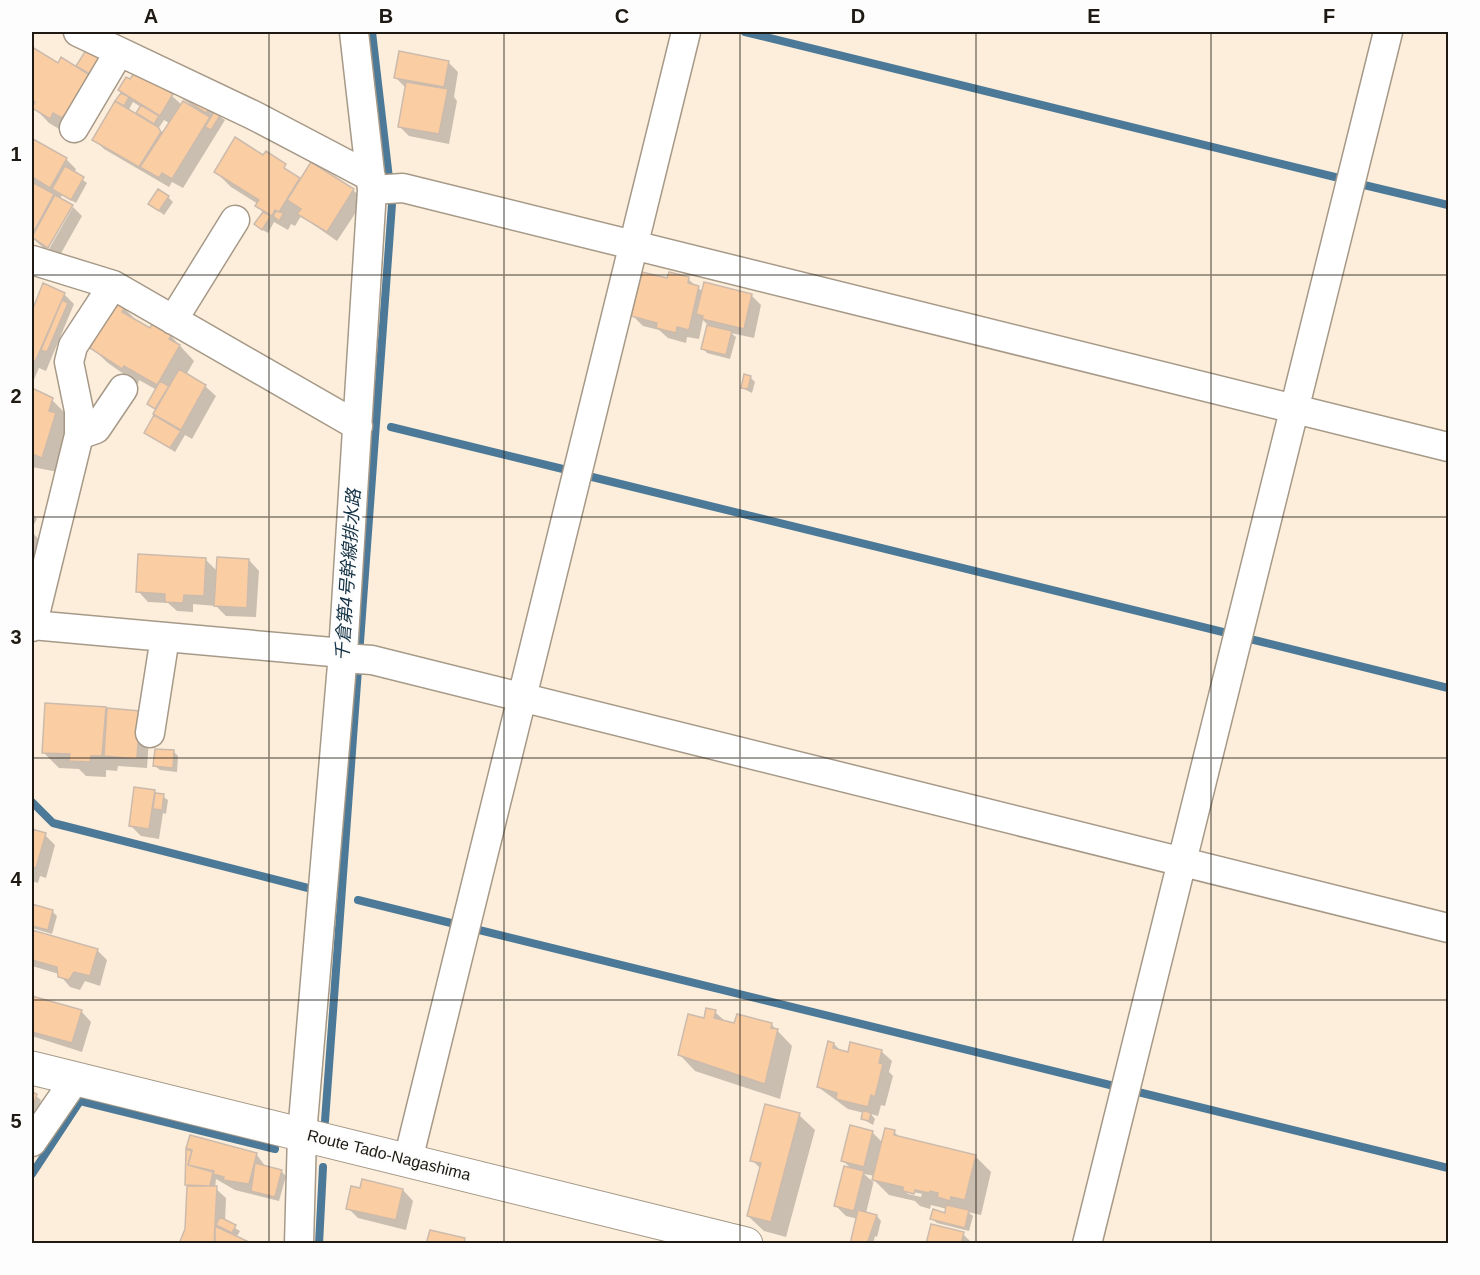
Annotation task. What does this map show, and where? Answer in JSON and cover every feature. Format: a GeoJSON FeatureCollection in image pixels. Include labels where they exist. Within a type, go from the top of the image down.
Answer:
{"type":"FeatureCollection","features":[{"type":"Feature","properties":{"kind":"main road","name":"Route Tado-Nagashima"},"geometry":{"type":"LineString","coordinates":[[32,1068],[746,1244]]}},
{"type":"Feature","properties":{"kind":"street"},"geometry":{"type":"LineString","coordinates":[[78,32],[253,115],[382,186],[633,245],[1449,447]]}},
{"type":"Feature","properties":{"kind":"street"},"geometry":{"type":"LineString","coordinates":[[299,1244],[302,1134],[352,657],[358,426],[382,186],[354,32]]}},
{"type":"Feature","properties":{"kind":"street"},"geometry":{"type":"LineString","coordinates":[[408,1160],[686,32]]}},
{"type":"Feature","properties":{"kind":"street"},"geometry":{"type":"LineString","coordinates":[[1087,1244],[1388,32]]}},
{"type":"Feature","properties":{"kind":"street"},"geometry":{"type":"LineString","coordinates":[[74,128],[119,52]]}},
{"type":"Feature","properties":{"kind":"street"},"geometry":{"type":"LineString","coordinates":[[173,320],[235,220]]}},
{"type":"Feature","properties":{"kind":"street"},"geometry":{"type":"LineString","coordinates":[[32,260],[113,285],[358,426]]}},
{"type":"Feature","properties":{"kind":"street"},"geometry":{"type":"LineString","coordinates":[[113,285],[73,346],[69,362],[79,411],[79,435],[32,626],[165,637],[352,657],[522,697],[1449,928]]}},
{"type":"Feature","properties":{"kind":"street"},"geometry":{"type":"LineString","coordinates":[[79,435],[96,429],[123,388]]}},
{"type":"Feature","properties":{"kind":"street"},"geometry":{"type":"LineString","coordinates":[[150,733],[165,637]]}},
{"type":"Feature","properties":{"kind":"street"},"geometry":{"type":"LineString","coordinates":[[32,1142],[76,1078]]}},
{"type":"Feature","properties":{"kind":"building"},"geometry":{"type":"Polygon","coordinates":[[[32,47],[58,63],[61,57],[93,77],[68,118],[64,115],[62,118],[53,113],[50,119],[32,108],[35,102],[32,100],[32,47]]]}},
{"type":"Feature","properties":{"kind":"building"},"geometry":{"type":"Polygon","coordinates":[[[88,47],[105,57],[93,76],[76,66],[88,47]]]}},
{"type":"Feature","properties":{"kind":"building"},"geometry":{"type":"Polygon","coordinates":[[[399,51],[449,61],[444,87],[394,78],[399,51]]]}},
{"type":"Feature","properties":{"kind":"building"},"geometry":{"type":"Polygon","coordinates":[[[135,72],[173,94],[160,116],[118,90],[126,77],[130,79],[135,72]]]}},
{"type":"Feature","properties":{"kind":"building"},"geometry":{"type":"Polygon","coordinates":[[[406,82],[448,89],[439,134],[398,127],[406,82]]]}},
{"type":"Feature","properties":{"kind":"building"},"geometry":{"type":"Polygon","coordinates":[[[121,93],[129,97],[124,106],[115,101],[121,93]]]}},
{"type":"Feature","properties":{"kind":"building"},"geometry":{"type":"Polygon","coordinates":[[[187,94],[210,108],[206,113],[184,99],[187,94]]]}},
{"type":"Feature","properties":{"kind":"building"},"geometry":{"type":"Polygon","coordinates":[[[115,101],[158,127],[161,132],[139,167],[92,140],[115,101]]]}},
{"type":"Feature","properties":{"kind":"building"},"geometry":{"type":"Polygon","coordinates":[[[183,101],[210,117],[172,179],[162,173],[159,178],[140,167],[183,101]]]}},
{"type":"Feature","properties":{"kind":"building"},"geometry":{"type":"Polygon","coordinates":[[[141,105],[159,116],[154,124],[136,113],[141,105]]]}},
{"type":"Feature","properties":{"kind":"building"},"geometry":{"type":"Polygon","coordinates":[[[215,110],[221,114],[211,130],[205,127],[215,110]]]}},
{"type":"Feature","properties":{"kind":"building"},"geometry":{"type":"Polygon","coordinates":[[[235,137],[263,155],[266,151],[286,164],[284,168],[300,178],[279,212],[275,210],[272,216],[255,206],[259,200],[214,172],[235,137]]]}},
{"type":"Feature","properties":{"kind":"building"},"geometry":{"type":"Polygon","coordinates":[[[33,139],[67,158],[50,188],[32,177],[33,139]]]}},
{"type":"Feature","properties":{"kind":"building"},"geometry":{"type":"Polygon","coordinates":[[[311,162],[354,189],[327,232],[297,214],[301,209],[287,200],[311,162]]]}},
{"type":"Feature","properties":{"kind":"building"},"geometry":{"type":"Polygon","coordinates":[[[65,166],[84,177],[71,200],[52,189],[65,166]]]}},
{"type":"Feature","properties":{"kind":"building"},"geometry":{"type":"Polygon","coordinates":[[[32,182],[54,194],[32,235],[32,182]]]}},
{"type":"Feature","properties":{"kind":"building"},"geometry":{"type":"Polygon","coordinates":[[[158,189],[169,196],[159,211],[148,204],[158,189]]]}},
{"type":"Feature","properties":{"kind":"building"},"geometry":{"type":"Polygon","coordinates":[[[55,195],[73,205],[48,248],[32,237],[55,195]]]}},
{"type":"Feature","properties":{"kind":"building"},"geometry":{"type":"Polygon","coordinates":[[[276,211],[284,213],[279,221],[273,216],[276,211]]]}},
{"type":"Feature","properties":{"kind":"building"},"geometry":{"type":"Polygon","coordinates":[[[263,212],[271,216],[262,230],[254,224],[263,212]]]}},
{"type":"Feature","properties":{"kind":"building"},"geometry":{"type":"Polygon","coordinates":[[[642,272],[667,278],[669,272],[689,277],[688,283],[699,286],[689,330],[677,327],[676,333],[656,328],[657,323],[631,316],[642,272]]]}},
{"type":"Feature","properties":{"kind":"building"},"geometry":{"type":"Polygon","coordinates":[[[704,282],[752,294],[744,329],[702,319],[703,316],[696,314],[704,282]]]}},
{"type":"Feature","properties":{"kind":"building"},"geometry":{"type":"Polygon","coordinates":[[[43,283],[65,293],[35,362],[32,360],[32,311],[43,283]]]}},
{"type":"Feature","properties":{"kind":"building"},"geometry":{"type":"Polygon","coordinates":[[[62,300],[68,303],[47,352],[41,350],[62,300]]]}},
{"type":"Feature","properties":{"kind":"building"},"geometry":{"type":"Polygon","coordinates":[[[114,301],[125,307],[122,312],[150,328],[152,324],[172,335],[169,339],[180,345],[157,385],[124,366],[122,369],[90,348],[114,301]]]}},
{"type":"Feature","properties":{"kind":"building"},"geometry":{"type":"Polygon","coordinates":[[[707,325],[732,331],[726,355],[701,349],[707,325]]]}},
{"type":"Feature","properties":{"kind":"building"},"geometry":{"type":"Polygon","coordinates":[[[179,369],[206,385],[181,430],[153,414],[179,369]]]}},
{"type":"Feature","properties":{"kind":"building"},"geometry":{"type":"Polygon","coordinates":[[[744,374],[751,376],[748,389],[741,388],[744,374]]]}},
{"type":"Feature","properties":{"kind":"building"},"geometry":{"type":"Polygon","coordinates":[[[160,381],[169,386],[155,409],[147,404],[160,381]]]}},
{"type":"Feature","properties":{"kind":"building"},"geometry":{"type":"Polygon","coordinates":[[[32,388],[53,398],[49,411],[56,413],[42,458],[32,454],[32,388]]]}},
{"type":"Feature","properties":{"kind":"building"},"geometry":{"type":"Polygon","coordinates":[[[154,415],[181,431],[170,448],[144,433],[154,415]]]}},
{"type":"Feature","properties":{"kind":"building"},"geometry":{"type":"Polygon","coordinates":[[[138,554],[206,558],[204,596],[184,595],[183,603],[165,602],[165,594],[136,592],[138,554]]]}},
{"type":"Feature","properties":{"kind":"building"},"geometry":{"type":"Polygon","coordinates":[[[217,557],[249,559],[247,608],[214,606],[217,557]]]}},
{"type":"Feature","properties":{"kind":"building"},"geometry":{"type":"Polygon","coordinates":[[[45,703],[106,707],[102,756],[91,756],[90,762],[69,761],[70,754],[42,753],[45,703]]]}},
{"type":"Feature","properties":{"kind":"building"},"geometry":{"type":"Polygon","coordinates":[[[107,708],[140,711],[137,759],[104,756],[107,708]]]}},
{"type":"Feature","properties":{"kind":"building"},"geometry":{"type":"Polygon","coordinates":[[[155,749],[174,750],[173,768],[153,766],[155,749]]]}},
{"type":"Feature","properties":{"kind":"building"},"geometry":{"type":"Polygon","coordinates":[[[134,787],[155,790],[149,829],[129,826],[134,787]]]}},
{"type":"Feature","properties":{"kind":"building"},"geometry":{"type":"Polygon","coordinates":[[[155,793],[164,794],[162,810],[153,809],[155,793]]]}},
{"type":"Feature","properties":{"kind":"building"},"geometry":{"type":"Polygon","coordinates":[[[32,829],[46,833],[36,868],[32,867],[32,829]]]}},
{"type":"Feature","properties":{"kind":"building"},"geometry":{"type":"Polygon","coordinates":[[[32,904],[53,910],[48,930],[32,926],[32,904]]]}},
{"type":"Feature","properties":{"kind":"building"},"geometry":{"type":"Polygon","coordinates":[[[32,930],[98,949],[90,976],[74,972],[69,980],[58,977],[57,967],[32,960],[32,930]]]}},
{"type":"Feature","properties":{"kind":"building"},"geometry":{"type":"Polygon","coordinates":[[[32,996],[82,1010],[72,1043],[32,1032],[32,996]]]}},
{"type":"Feature","properties":{"kind":"building"},"geometry":{"type":"Polygon","coordinates":[[[706,1008],[716,1010],[714,1018],[734,1023],[737,1014],[772,1023],[771,1028],[778,1029],[765,1084],[678,1055],[688,1014],[704,1018],[706,1008]]]}},
{"type":"Feature","properties":{"kind":"building"},"geometry":{"type":"Polygon","coordinates":[[[828,1041],[834,1043],[833,1048],[848,1052],[850,1042],[882,1050],[879,1063],[883,1064],[875,1097],[871,1095],[868,1107],[836,1099],[837,1093],[817,1087],[828,1041]]]}},
{"type":"Feature","properties":{"kind":"building"},"geometry":{"type":"Polygon","coordinates":[[[32,1092],[37,1094],[32,1111],[32,1092]]]}},
{"type":"Feature","properties":{"kind":"building"},"geometry":{"type":"Polygon","coordinates":[[[765,1104],[800,1113],[771,1222],[747,1216],[761,1163],[750,1161],[765,1104]]]}},
{"type":"Feature","properties":{"kind":"building"},"geometry":{"type":"Polygon","coordinates":[[[863,1110],[871,1113],[869,1121],[861,1119],[863,1110]]]}},
{"type":"Feature","properties":{"kind":"building"},"geometry":{"type":"Polygon","coordinates":[[[850,1125],[873,1131],[864,1167],[841,1161],[850,1125]]]}},
{"type":"Feature","properties":{"kind":"building"},"geometry":{"type":"Polygon","coordinates":[[[885,1128],[895,1130],[894,1135],[976,1155],[965,1200],[951,1197],[950,1201],[937,1197],[938,1193],[930,1191],[929,1193],[915,1190],[914,1194],[903,1191],[903,1187],[872,1180],[885,1128]]]}},
{"type":"Feature","properties":{"kind":"building"},"geometry":{"type":"Polygon","coordinates":[[[190,1135],[257,1153],[249,1184],[223,1180],[224,1177],[213,1174],[214,1171],[188,1165],[192,1150],[186,1148],[190,1135]]]}},
{"type":"Feature","properties":{"kind":"building"},"geometry":{"type":"Polygon","coordinates":[[[186,1149],[192,1151],[188,1165],[213,1172],[210,1186],[185,1185],[186,1149]]]}},
{"type":"Feature","properties":{"kind":"building"},"geometry":{"type":"Polygon","coordinates":[[[255,1163],[282,1170],[275,1197],[251,1191],[255,1163]]]}},
{"type":"Feature","properties":{"kind":"building"},"geometry":{"type":"Polygon","coordinates":[[[844,1166],[864,1171],[854,1211],[834,1206],[844,1166]]]}},
{"type":"Feature","properties":{"kind":"building"},"geometry":{"type":"Polygon","coordinates":[[[362,1179],[403,1189],[396,1220],[346,1209],[351,1186],[360,1188],[362,1179]]]}},
{"type":"Feature","properties":{"kind":"building"},"geometry":{"type":"Polygon","coordinates":[[[187,1186],[217,1186],[214,1244],[179,1244],[185,1229],[187,1186]]]}},
{"type":"Feature","properties":{"kind":"building"},"geometry":{"type":"Polygon","coordinates":[[[946,1205],[969,1210],[965,1228],[930,1219],[933,1209],[945,1213],[946,1205]]]}},
{"type":"Feature","properties":{"kind":"building"},"geometry":{"type":"Polygon","coordinates":[[[858,1210],[877,1215],[867,1244],[850,1244],[858,1210]]]}},
{"type":"Feature","properties":{"kind":"building"},"geometry":{"type":"Polygon","coordinates":[[[220,1217],[236,1225],[232,1233],[216,1225],[220,1217]]]}},
{"type":"Feature","properties":{"kind":"building"},"geometry":{"type":"Polygon","coordinates":[[[931,1224],[964,1232],[961,1244],[926,1244],[931,1224]]]}},
{"type":"Feature","properties":{"kind":"building"},"geometry":{"type":"Polygon","coordinates":[[[215,1226],[251,1243],[251,1244],[215,1244],[215,1226]]]}},
{"type":"Feature","properties":{"kind":"building"},"geometry":{"type":"Polygon","coordinates":[[[430,1230],[465,1238],[464,1244],[426,1244],[430,1230]]]}},
{"type":"Feature","properties":{"kind":"waterway","name":"千倉第4号幹線排水路"},"geometry":{"type":"LineString","coordinates":[[325,1121],[392,204],[372,32]]}},
{"type":"Feature","properties":{"kind":"waterway"},"geometry":{"type":"LineString","coordinates":[[745,32],[1339,178]]}},
{"type":"Feature","properties":{"kind":"waterway"},"geometry":{"type":"LineString","coordinates":[[1364,185],[1448,205]]}},
{"type":"Feature","properties":{"kind":"waterway"},"geometry":{"type":"LineString","coordinates":[[391,427],[567,470]]}},
{"type":"Feature","properties":{"kind":"waterway"},"geometry":{"type":"LineString","coordinates":[[584,475],[1227,633]]}},
{"type":"Feature","properties":{"kind":"waterway"},"geometry":{"type":"LineString","coordinates":[[1250,639],[1448,688]]}},
{"type":"Feature","properties":{"kind":"waterway"},"geometry":{"type":"LineString","coordinates":[[32,802],[53,823],[308,888]]}},
{"type":"Feature","properties":{"kind":"waterway"},"geometry":{"type":"LineString","coordinates":[[358,900],[455,924]]}},
{"type":"Feature","properties":{"kind":"waterway"},"geometry":{"type":"LineString","coordinates":[[475,929],[1114,1086]]}},
{"type":"Feature","properties":{"kind":"waterway"},"geometry":{"type":"LineString","coordinates":[[1138,1092],[1448,1168]]}},
{"type":"Feature","properties":{"kind":"waterway"},"geometry":{"type":"LineString","coordinates":[[32,1174],[80,1101],[275,1149]]}},
{"type":"Feature","properties":{"kind":"waterway","name":"千倉第4号幹線排水路"},"geometry":{"type":"LineString","coordinates":[[319,1244],[323,1167]]}}]}
